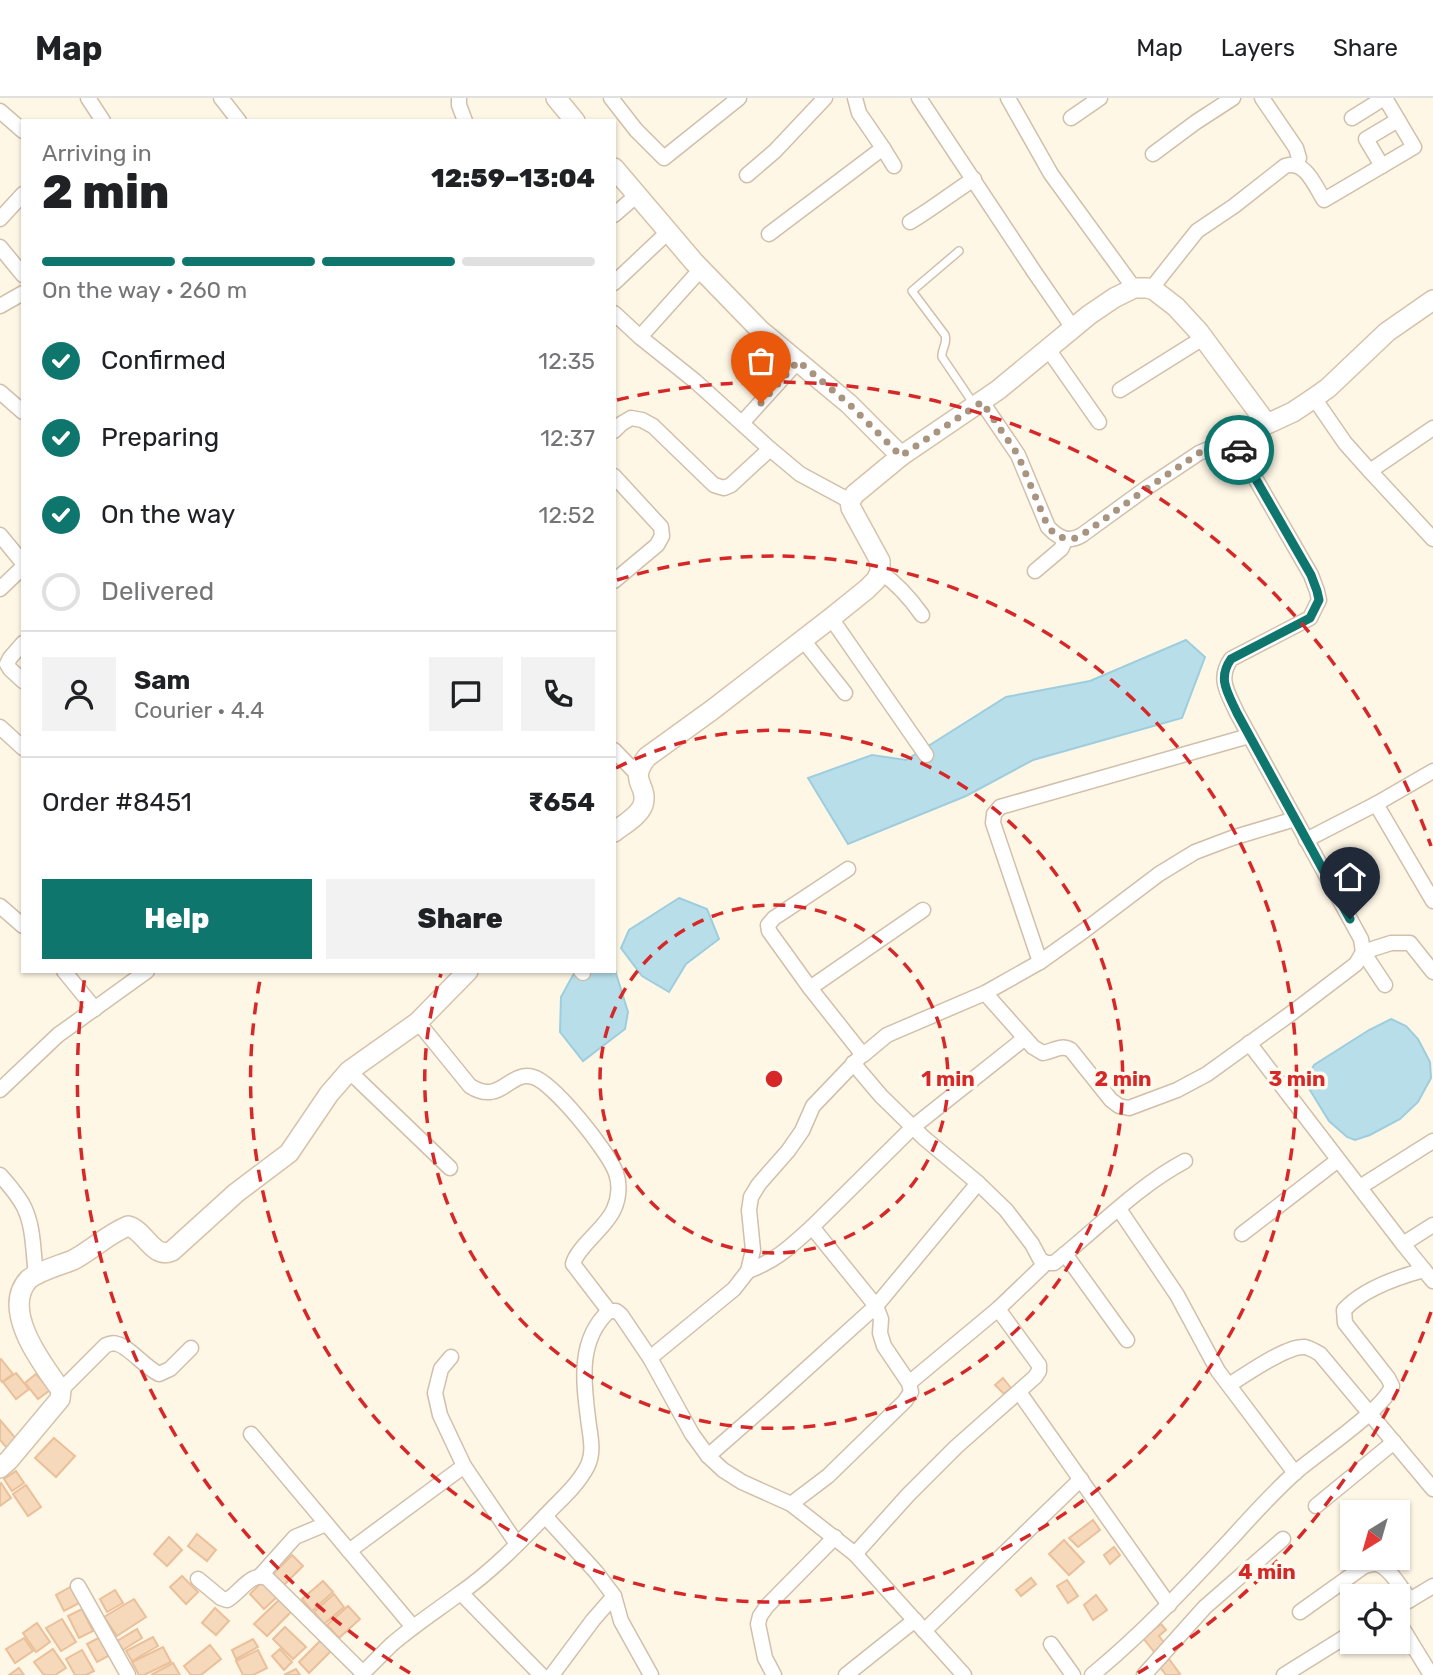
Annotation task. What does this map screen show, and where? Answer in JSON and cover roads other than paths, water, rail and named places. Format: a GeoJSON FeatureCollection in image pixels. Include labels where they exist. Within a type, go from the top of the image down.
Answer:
{"type":"FeatureCollection","features":[{"type":"Feature","properties":{"kind":"street"},"geometry":{"type":"LineString","coordinates":[[88,98],[102,119]]}},
{"type":"Feature","properties":{"kind":"street"},"geometry":{"type":"LineString","coordinates":[[221,98],[232,119]]}},
{"type":"Feature","properties":{"kind":"street"},"geometry":{"type":"LineString","coordinates":[[459,98],[464,119]]}},
{"type":"Feature","properties":{"kind":"street"},"geometry":{"type":"LineString","coordinates":[[556,98],[573,119]]}},
{"type":"Feature","properties":{"kind":"street"},"geometry":{"type":"LineString","coordinates":[[611,98],[636,130],[664,158],[739,98]]}},
{"type":"Feature","properties":{"kind":"street"},"geometry":{"type":"LineString","coordinates":[[747,175],[775,151],[825,98]]}},
{"type":"Feature","properties":{"kind":"street"},"geometry":{"type":"LineString","coordinates":[[855,98],[859,113],[894,166]]}},
{"type":"Feature","properties":{"kind":"street"},"geometry":{"type":"LineString","coordinates":[[919,98],[1073,328]]}},
{"type":"Feature","properties":{"kind":"street"},"geometry":{"type":"LineString","coordinates":[[1008,98],[1051,174],[1143,288],[1168,300],[1203,338],[1267,424]]}},
{"type":"Feature","properties":{"kind":"street"},"geometry":{"type":"LineString","coordinates":[[1071,118],[1100,98]]}},
{"type":"Feature","properties":{"kind":"street"},"geometry":{"type":"LineString","coordinates":[[1153,154],[1233,98]]}},
{"type":"Feature","properties":{"kind":"street"},"geometry":{"type":"LineString","coordinates":[[1262,98],[1296,148],[1299,158],[1296,165]]}},
{"type":"Feature","properties":{"kind":"street"},"geometry":{"type":"LineString","coordinates":[[637,774],[647,757],[803,640],[876,580],[880,572],[880,561],[851,508],[850,501],[901,456],[979,404],[1101,306],[1143,288],[1197,231],[1285,166],[1296,165],[1303,169],[1324,200],[1414,147],[1384,98],[1353,118]]}},
{"type":"Feature","properties":{"kind":"street"},"geometry":{"type":"LineString","coordinates":[[0,110],[21,129]]}},
{"type":"Feature","properties":{"kind":"street"},"geometry":{"type":"LineString","coordinates":[[1382,166],[1366,139],[1398,120]]}},
{"type":"Feature","properties":{"kind":"street"},"geometry":{"type":"LineString","coordinates":[[769,234],[883,148]]}},
{"type":"Feature","properties":{"kind":"street"},"geometry":{"type":"LineString","coordinates":[[616,171],[701,269],[760,330],[849,404],[901,456]]}},
{"type":"Feature","properties":{"kind":"street"},"geometry":{"type":"LineString","coordinates":[[910,222],[974,179]]}},
{"type":"Feature","properties":{"kind":"street"},"geometry":{"type":"LineString","coordinates":[[616,213],[637,195]]}},
{"type":"Feature","properties":{"kind":"street"},"geometry":{"type":"LineString","coordinates":[[0,219],[21,196]]}},
{"type":"Feature","properties":{"kind":"street"},"geometry":{"type":"LineString","coordinates":[[616,280],[668,232]]}},
{"type":"Feature","properties":{"kind":"street"},"geometry":{"type":"LineString","coordinates":[[0,247],[21,273]]}},
{"type":"Feature","properties":{"kind":"street"},"geometry":{"type":"LineString","coordinates":[[640,337],[701,269]]}},
{"type":"Feature","properties":{"kind":"street"},"geometry":{"type":"LineString","coordinates":[[0,306],[21,294]]}},
{"type":"Feature","properties":{"kind":"street"},"geometry":{"type":"LineString","coordinates":[[979,404],[1018,455],[1048,527],[1066,539],[1077,538],[1199,453],[1293,412],[1314,398],[1387,332],[1433,300]]}},
{"type":"Feature","properties":{"kind":"street"},"geometry":{"type":"LineString","coordinates":[[616,315],[800,474],[850,501]]}},
{"type":"Feature","properties":{"kind":"street"},"geometry":{"type":"LineString","coordinates":[[1120,390],[1203,338]]}},
{"type":"Feature","properties":{"kind":"street"},"geometry":{"type":"LineString","coordinates":[[1048,349],[1099,422]]}},
{"type":"Feature","properties":{"kind":"street"},"geometry":{"type":"LineString","coordinates":[[742,424],[798,361]]}},
{"type":"Feature","properties":{"kind":"street"},"geometry":{"type":"LineString","coordinates":[[0,392],[21,410]]}},
{"type":"Feature","properties":{"kind":"street"},"geometry":{"type":"LineString","coordinates":[[1314,398],[1345,443],[1431,533]]}},
{"type":"Feature","properties":{"kind":"street"},"geometry":{"type":"LineString","coordinates":[[616,429],[631,418],[642,419],[653,426],[714,485],[724,488],[731,485],[770,449]]}},
{"type":"Feature","properties":{"kind":"street"},"geometry":{"type":"LineString","coordinates":[[1370,471],[1433,428]]}},
{"type":"Feature","properties":{"kind":"street"},"geometry":{"type":"LineString","coordinates":[[1232,438],[1311,575],[1319,600],[1310,618],[1231,659],[1225,667],[1223,680],[1249,736],[1361,939],[1363,952],[1385,985]]}},
{"type":"Feature","properties":{"kind":"street"},"geometry":{"type":"LineString","coordinates":[[616,478],[661,527],[662,536],[657,545],[616,575]]}},
{"type":"Feature","properties":{"kind":"street"},"geometry":{"type":"LineString","coordinates":[[0,535],[21,562]]}},
{"type":"Feature","properties":{"kind":"street"},"geometry":{"type":"LineString","coordinates":[[1035,571],[1060,549],[1066,539]]}},
{"type":"Feature","properties":{"kind":"street"},"geometry":{"type":"LineString","coordinates":[[0,589],[21,567]]}},
{"type":"Feature","properties":{"kind":"street"},"geometry":{"type":"LineString","coordinates":[[880,572],[902,589],[922,615]]}},
{"type":"Feature","properties":{"kind":"street"},"geometry":{"type":"LineString","coordinates":[[831,618],[926,755]]}},
{"type":"Feature","properties":{"kind":"street"},"geometry":{"type":"LineString","coordinates":[[803,640],[845,693]]}},
{"type":"Feature","properties":{"kind":"street"},"geometry":{"type":"LineString","coordinates":[[21,645],[7,664],[21,679]]}},
{"type":"Feature","properties":{"kind":"street"},"geometry":{"type":"LineString","coordinates":[[0,727],[21,746]]}},
{"type":"Feature","properties":{"kind":"street"},"geometry":{"type":"LineString","coordinates":[[1040,962],[993,822],[994,814],[1000,807],[1249,736]]}},
{"type":"Feature","properties":{"kind":"street"},"geometry":{"type":"LineString","coordinates":[[616,752],[637,774],[643,795],[639,812],[616,830]]}},
{"type":"Feature","properties":{"kind":"street"},"geometry":{"type":"LineString","coordinates":[[1306,840],[1433,771]]}},
{"type":"Feature","properties":{"kind":"street"},"geometry":{"type":"LineString","coordinates":[[1376,804],[1433,901]]}},
{"type":"Feature","properties":{"kind":"street"},"geometry":{"type":"LineString","coordinates":[[650,1357],[734,1289],[748,1271],[753,1250],[749,1210],[751,1197],[802,1131],[813,1107],[858,1059],[887,1035],[985,992],[1040,962],[1159,873],[1195,852],[1295,819]]}},
{"type":"Feature","properties":{"kind":"street"},"geometry":{"type":"LineString","coordinates":[[848,869],[774,918],[768,925],[769,931],[881,1096],[1006,1210],[1040,1259],[1045,1263],[1054,1263],[1167,1171],[1185,1160]]}},
{"type":"Feature","properties":{"kind":"street"},"geometry":{"type":"LineString","coordinates":[[0,906],[21,924]]}},
{"type":"Feature","properties":{"kind":"street"},"geometry":{"type":"LineString","coordinates":[[810,988],[923,911]]}},
{"type":"Feature","properties":{"kind":"street"},"geometry":{"type":"LineString","coordinates":[[985,992],[1033,1047],[1043,1053],[1060,1047],[1071,1050],[1111,1100],[1119,1106],[1129,1108],[1177,1090],[1207,1074],[1356,964],[1363,952],[1391,943],[1410,943],[1433,972]]}},
{"type":"Feature","properties":{"kind":"street"},"geometry":{"type":"LineString","coordinates":[[66,973],[95,1009]]}},
{"type":"Feature","properties":{"kind":"street"},"geometry":{"type":"LineString","coordinates":[[0,1090],[58,1035],[143,973]]}},
{"type":"Feature","properties":{"kind":"street"},"geometry":{"type":"LineString","coordinates":[[61,1390],[27,1345],[15,1314],[18,1292],[26,1281],[73,1259],[128,1226],[139,1231],[160,1253],[172,1251],[236,1193],[289,1153],[329,1094],[349,1071],[418,1022],[466,973]]}},
{"type":"Feature","properties":{"kind":"street"},"geometry":{"type":"LineString","coordinates":[[418,1022],[470,1086],[480,1092],[490,1093],[528,1076],[543,1082],[572,1110],[609,1159],[616,1173],[619,1193],[614,1209],[604,1225],[576,1256],[573,1264],[610,1311]]}},
{"type":"Feature","properties":{"kind":"street"},"geometry":{"type":"LineString","coordinates":[[748,1271],[767,1264],[782,1254],[913,1127],[1025,1038]]}},
{"type":"Feature","properties":{"kind":"street"},"geometry":{"type":"LineString","coordinates":[[1249,1043],[1428,1276]]}},
{"type":"Feature","properties":{"kind":"street"},"geometry":{"type":"LineString","coordinates":[[349,1071],[450,1168]]}},
{"type":"Feature","properties":{"kind":"street"},"geometry":{"type":"LineString","coordinates":[[1360,1187],[1433,1141]]}},
{"type":"Feature","properties":{"kind":"street"},"geometry":{"type":"LineString","coordinates":[[1242,1234],[1338,1160]]}},
{"type":"Feature","properties":{"kind":"street"},"geometry":{"type":"LineString","coordinates":[[0,1175],[14,1190],[24,1207],[29,1223],[36,1275]]}},
{"type":"Feature","properties":{"kind":"street"},"geometry":{"type":"LineString","coordinates":[[708,1455],[876,1306],[978,1183]]}},
{"type":"Feature","properties":{"kind":"street"},"geometry":{"type":"LineString","coordinates":[[1119,1209],[1177,1294],[1218,1371],[1295,1473]]}},
{"type":"Feature","properties":{"kind":"street"},"geometry":{"type":"LineString","coordinates":[[1403,1244],[1433,1225]]}},
{"type":"Feature","properties":{"kind":"street"},"geometry":{"type":"LineString","coordinates":[[791,1504],[828,1476],[911,1392],[909,1383],[884,1346],[880,1333],[881,1319],[876,1306],[812,1227]]}},
{"type":"Feature","properties":{"kind":"street"},"geometry":{"type":"LineString","coordinates":[[1065,1254],[1127,1340]]}},
{"type":"Feature","properties":{"kind":"street"},"geometry":{"type":"LineString","coordinates":[[909,1383],[998,1309],[1045,1263]]}},
{"type":"Feature","properties":{"kind":"street"},"geometry":{"type":"LineString","coordinates":[[1092,1675],[1169,1605],[1295,1473],[1385,1399],[1392,1386],[1345,1323],[1344,1310],[1353,1300],[1402,1276],[1428,1276]]}},
{"type":"Feature","properties":{"kind":"street"},"geometry":{"type":"LineString","coordinates":[[855,1554],[956,1447],[1039,1371],[1038,1365],[998,1309]]}},
{"type":"Feature","properties":{"kind":"street"},"geometry":{"type":"LineString","coordinates":[[261,1575],[362,1674],[413,1627],[461,1593],[517,1544],[577,1483],[589,1465],[592,1449],[584,1356],[593,1330],[610,1311],[616,1311],[650,1357],[692,1434],[708,1455],[723,1470],[742,1482],[791,1504],[855,1554],[964,1675]]}},
{"type":"Feature","properties":{"kind":"street"},"geometry":{"type":"LineString","coordinates":[[0,1468],[55,1406],[60,1399],[61,1390],[106,1345],[121,1344],[159,1374],[170,1369],[191,1348]]}},
{"type":"Feature","properties":{"kind":"street"},"geometry":{"type":"LineString","coordinates":[[1229,1385],[1277,1356],[1295,1348],[1307,1347],[1320,1354],[1433,1489]]}},
{"type":"Feature","properties":{"kind":"street"},"geometry":{"type":"LineString","coordinates":[[451,1357],[441,1368],[435,1393],[440,1415],[464,1466],[517,1544]]}},
{"type":"Feature","properties":{"kind":"street"},"geometry":{"type":"LineString","coordinates":[[1019,1392],[1169,1605]]}},
{"type":"Feature","properties":{"kind":"street"},"geometry":{"type":"LineString","coordinates":[[251,1433],[413,1627]]}},
{"type":"Feature","properties":{"kind":"street"},"geometry":{"type":"LineString","coordinates":[[1316,1506],[1394,1441]]}},
{"type":"Feature","properties":{"kind":"street"},"geometry":{"type":"LineString","coordinates":[[349,1551],[464,1466]]}},
{"type":"Feature","properties":{"kind":"street"},"geometry":{"type":"LineString","coordinates":[[846,1675],[920,1626],[1081,1479]]}},
{"type":"Feature","properties":{"kind":"street"},"geometry":{"type":"LineString","coordinates":[[545,1516],[596,1572],[614,1597],[621,1621],[651,1675]]}},
{"type":"Feature","properties":{"kind":"street"},"geometry":{"type":"LineString","coordinates":[[198,1579],[227,1600],[261,1575],[295,1537],[326,1524]]}},
{"type":"Feature","properties":{"kind":"street"},"geometry":{"type":"LineString","coordinates":[[774,1675],[765,1658],[758,1624],[760,1616],[835,1538]]}},
{"type":"Feature","properties":{"kind":"street"},"geometry":{"type":"LineString","coordinates":[[1144,1675],[1205,1607],[1283,1539]]}},
{"type":"Feature","properties":{"kind":"street"},"geometry":{"type":"LineString","coordinates":[[1300,1612],[1363,1567],[1373,1564],[1381,1565],[1387,1570],[1394,1584]]}},
{"type":"Feature","properties":{"kind":"street"},"geometry":{"type":"LineString","coordinates":[[78,1586],[128,1675]]}},
{"type":"Feature","properties":{"kind":"street"},"geometry":{"type":"LineString","coordinates":[[1410,1599],[1433,1586]]}},
{"type":"Feature","properties":{"kind":"street"},"geometry":{"type":"LineString","coordinates":[[461,1593],[541,1675]]}},
{"type":"Feature","properties":{"kind":"street"},"geometry":{"type":"LineString","coordinates":[[552,1675],[593,1619],[614,1597]]}},
{"type":"Feature","properties":{"kind":"street"},"geometry":{"type":"LineString","coordinates":[[1284,1675],[1340,1640]]}},
{"type":"Feature","properties":{"kind":"street"},"geometry":{"type":"LineString","coordinates":[[1410,1640],[1432,1675]]}},
{"type":"Feature","properties":{"kind":"street"},"geometry":{"type":"LineString","coordinates":[[1051,1644],[1073,1675]]}},
{"type":"Feature","properties":{"kind":"lane"},"geometry":{"type":"LineString","coordinates":[[958,251],[912,291],[945,335],[942,357],[979,404]]}},
{"type":"Feature","properties":{"kind":"water"},"geometry":{"type":"Polygon","coordinates":[[[1186,640],[1205,657],[1182,718],[1033,760],[966,796],[848,844],[808,778],[872,755],[906,760],[1006,697],[1090,681],[1186,640]]]}},
{"type":"Feature","properties":{"kind":"water"},"geometry":{"type":"Polygon","coordinates":[[[679,898],[707,909],[719,939],[686,964],[669,992],[642,976],[621,948],[629,930],[679,898]]]}},
{"type":"Feature","properties":{"kind":"water"},"geometry":{"type":"Polygon","coordinates":[[[616,973],[628,1012],[625,1029],[583,1061],[560,1032],[561,997],[573,975],[616,973]]]}},
{"type":"Feature","properties":{"kind":"water"},"geometry":{"type":"Polygon","coordinates":[[[1391,1019],[1406,1026],[1418,1039],[1430,1062],[1431,1078],[1418,1102],[1400,1119],[1355,1140],[1347,1137],[1329,1121],[1308,1087],[1307,1079],[1314,1065],[1391,1019]]]}}]}
